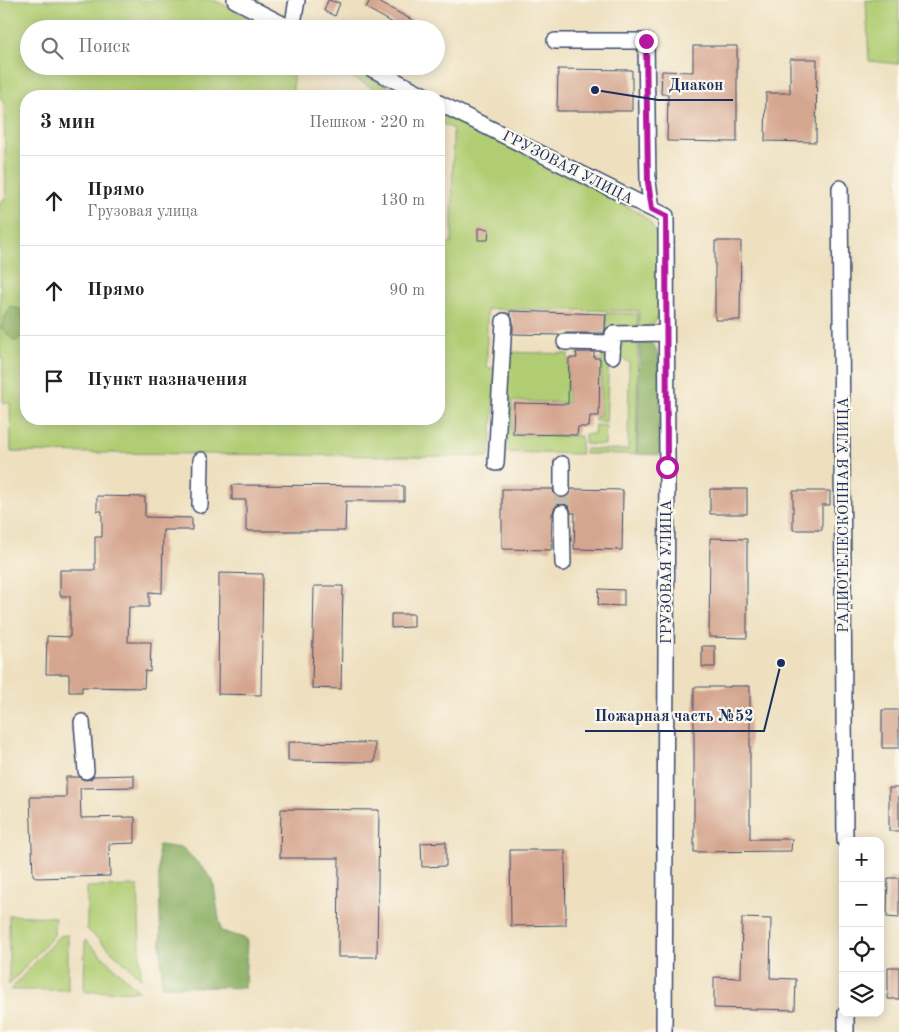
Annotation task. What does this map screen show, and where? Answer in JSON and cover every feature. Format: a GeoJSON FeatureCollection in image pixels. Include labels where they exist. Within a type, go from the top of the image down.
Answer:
{"type":"FeatureCollection","features":[{"type":"Feature","properties":{"kind":"street"},"geometry":{"type":"LineString","coordinates":[[235,0],[274,20]]}},
{"type":"Feature","properties":{"kind":"street"},"geometry":{"type":"LineString","coordinates":[[294,20],[297,0]]}},
{"type":"Feature","properties":{"kind":"street"},"geometry":{"type":"LineString","coordinates":[[555,41],[646,41],[648,182],[652,209]]}},
{"type":"Feature","properties":{"kind":"street"},"geometry":{"type":"LineString","coordinates":[[384,75],[414,90]]}},
{"type":"Feature","properties":{"kind":"street","name":"ГРУЗОВАЯ УЛИЦА"},"geometry":{"type":"LineString","coordinates":[[445,106],[666,216],[667,486],[664,1032]]}},
{"type":"Feature","properties":{"kind":"street","name":"РАДИОТЕЛЕСКОПНАЯ УЛИЦА"},"geometry":{"type":"LineString","coordinates":[[840,188],[845,837]]}},
{"type":"Feature","properties":{"kind":"street"},"geometry":{"type":"LineString","coordinates":[[496,463],[506,342],[504,321]]}},
{"type":"Feature","properties":{"kind":"street"},"geometry":{"type":"LineString","coordinates":[[565,342],[612,349],[613,334],[666,333]]}},
{"type":"Feature","properties":{"kind":"street"},"geometry":{"type":"LineString","coordinates":[[200,505],[201,460]]}},
{"type":"Feature","properties":{"kind":"street"},"geometry":{"type":"LineString","coordinates":[[562,464],[562,489]]}},
{"type":"Feature","properties":{"kind":"street"},"geometry":{"type":"LineString","coordinates":[[562,513],[562,563]]}},
{"type":"Feature","properties":{"kind":"street"},"geometry":{"type":"LineString","coordinates":[[82,722],[86,771]]}},
{"type":"Feature","properties":{"kind":"street"},"geometry":{"type":"LineString","coordinates":[[846,1017],[846,1032]]}},
{"type":"Feature","properties":{"kind":"green space"},"geometry":{"type":"Polygon","coordinates":[[[0,0],[214,0],[253,20],[20,20],[20,75],[293,75],[293,90],[20,90],[20,425],[445,425],[445,243],[452,243],[453,129],[445,125],[445,115],[491,139],[494,138],[640,213],[650,222],[660,247],[658,317],[653,324],[639,330],[639,311],[487,309],[487,368],[497,368],[490,455],[488,457],[11,452],[10,403],[3,403],[3,359],[0,358],[0,201],[6,198],[4,103],[0,98],[0,0]]]}},
{"type":"Feature","properties":{"kind":"green space"},"geometry":{"type":"Polygon","coordinates":[[[866,0],[899,0],[899,64],[869,61],[866,0]]]}},
{"type":"Feature","properties":{"kind":"green space"},"geometry":{"type":"Polygon","coordinates":[[[348,75],[365,75],[395,90],[377,90],[348,75]]]}},
{"type":"Feature","properties":{"kind":"green space"},"geometry":{"type":"Polygon","coordinates":[[[10,306],[20,309],[20,338],[15,342],[1,328],[10,306]]]}},
{"type":"Feature","properties":{"kind":"green space"},"geometry":{"type":"Polygon","coordinates":[[[606,313],[638,314],[637,331],[606,330],[606,313]]]}},
{"type":"Feature","properties":{"kind":"green space"},"geometry":{"type":"Polygon","coordinates":[[[638,339],[636,454],[585,454],[585,449],[628,450],[629,362],[618,357],[623,343],[638,339]]]}},
{"type":"Feature","properties":{"kind":"green space"},"geometry":{"type":"Polygon","coordinates":[[[640,339],[653,344],[660,364],[661,455],[637,454],[640,339]]]}},
{"type":"Feature","properties":{"kind":"green space"},"geometry":{"type":"Polygon","coordinates":[[[507,352],[568,354],[568,403],[512,401],[512,435],[581,436],[581,454],[501,452],[507,352]]]}},
{"type":"Feature","properties":{"kind":"green space"},"geometry":{"type":"Polygon","coordinates":[[[602,356],[609,356],[606,422],[595,421],[595,417],[600,417],[602,356]]]}},
{"type":"Feature","properties":{"kind":"green space"},"geometry":{"type":"Polygon","coordinates":[[[595,425],[606,426],[605,445],[585,444],[585,434],[594,434],[595,425]]]}},
{"type":"Feature","properties":{"kind":"green space"},"geometry":{"type":"Polygon","coordinates":[[[158,845],[183,848],[213,880],[221,931],[247,939],[245,988],[162,986],[158,845]]]}},
{"type":"Feature","properties":{"kind":"green space"},"geometry":{"type":"Polygon","coordinates":[[[138,886],[141,978],[87,929],[87,887],[138,886]]]}},
{"type":"Feature","properties":{"kind":"green space"},"geometry":{"type":"Polygon","coordinates":[[[9,915],[55,917],[54,935],[9,985],[9,915]]]}},
{"type":"Feature","properties":{"kind":"green space"},"geometry":{"type":"Polygon","coordinates":[[[68,935],[68,990],[10,990],[59,936],[68,935]]]}},
{"type":"Feature","properties":{"kind":"green space"},"geometry":{"type":"Polygon","coordinates":[[[85,940],[139,991],[84,992],[85,940]]]}},
{"type":"Feature","properties":{"kind":"building"},"geometry":{"type":"Polygon","coordinates":[[[328,0],[340,3],[335,16],[324,11],[328,0]]]}},
{"type":"Feature","properties":{"kind":"building"},"geometry":{"type":"Polygon","coordinates":[[[370,0],[375,0],[412,20],[388,20],[366,8],[370,0]]]}},
{"type":"Feature","properties":{"kind":"building"},"geometry":{"type":"Polygon","coordinates":[[[693,46],[737,46],[737,142],[667,141],[668,94],[661,94],[662,71],[693,72],[693,46]]]}},
{"type":"Feature","properties":{"kind":"building"},"geometry":{"type":"Polygon","coordinates":[[[790,59],[817,59],[816,142],[765,141],[766,93],[790,93],[790,59]]]}},
{"type":"Feature","properties":{"kind":"building"},"geometry":{"type":"Polygon","coordinates":[[[558,69],[632,70],[632,111],[557,111],[558,69]]]}},
{"type":"Feature","properties":{"kind":"building"},"geometry":{"type":"Polygon","coordinates":[[[478,228],[489,229],[488,240],[478,240],[478,228]]]}},
{"type":"Feature","properties":{"kind":"building"},"geometry":{"type":"Polygon","coordinates":[[[715,241],[741,241],[740,320],[715,320],[715,241]]]}},
{"type":"Feature","properties":{"kind":"building"},"geometry":{"type":"Polygon","coordinates":[[[510,311],[606,314],[605,329],[604,333],[565,333],[560,335],[513,334],[513,321],[510,311]]]}},
{"type":"Feature","properties":{"kind":"building"},"geometry":{"type":"Polygon","coordinates":[[[576,352],[594,352],[594,358],[600,358],[599,416],[590,416],[589,427],[578,427],[577,435],[513,434],[514,403],[568,404],[569,358],[577,358],[576,352]]]}},
{"type":"Feature","properties":{"kind":"building"},"geometry":{"type":"Polygon","coordinates":[[[232,485],[404,486],[404,501],[346,501],[345,531],[246,531],[246,500],[232,500],[232,485]]]}},
{"type":"Feature","properties":{"kind":"building"},"geometry":{"type":"Polygon","coordinates":[[[502,489],[553,489],[554,494],[562,498],[567,497],[571,489],[623,490],[622,550],[574,549],[575,513],[571,513],[567,505],[562,504],[557,505],[552,513],[551,550],[502,549],[502,489]]]}},
{"type":"Feature","properties":{"kind":"building"},"geometry":{"type":"Polygon","coordinates":[[[710,489],[747,489],[747,514],[710,514],[710,489]]]}},
{"type":"Feature","properties":{"kind":"building"},"geometry":{"type":"Polygon","coordinates":[[[793,491],[830,491],[830,505],[822,505],[822,530],[793,530],[793,491]]]}},
{"type":"Feature","properties":{"kind":"building"},"geometry":{"type":"Polygon","coordinates":[[[97,496],[145,497],[145,517],[192,518],[192,530],[163,530],[162,593],[149,592],[149,607],[129,607],[128,642],[151,642],[150,672],[145,671],[144,688],[82,687],[82,692],[69,692],[69,674],[46,674],[47,636],[70,637],[70,596],[60,596],[60,570],[95,570],[95,537],[102,537],[102,511],[97,511],[97,496]]]}},
{"type":"Feature","properties":{"kind":"building"},"geometry":{"type":"Polygon","coordinates":[[[710,538],[747,539],[747,638],[709,637],[710,538]]]}},
{"type":"Feature","properties":{"kind":"building"},"geometry":{"type":"Polygon","coordinates":[[[219,573],[263,574],[261,695],[218,694],[219,573]]]}},
{"type":"Feature","properties":{"kind":"building"},"geometry":{"type":"Polygon","coordinates":[[[314,586],[343,586],[341,689],[312,688],[314,586]]]}},
{"type":"Feature","properties":{"kind":"building"},"geometry":{"type":"Polygon","coordinates":[[[599,589],[624,590],[624,606],[598,605],[599,589]]]}},
{"type":"Feature","properties":{"kind":"building"},"geometry":{"type":"Polygon","coordinates":[[[391,614],[414,614],[414,627],[391,628],[391,614]]]}},
{"type":"Feature","properties":{"kind":"building"},"geometry":{"type":"Polygon","coordinates":[[[702,646],[715,646],[715,667],[702,667],[702,646]]]}},
{"type":"Feature","properties":{"kind":"building"},"geometry":{"type":"Polygon","coordinates":[[[750,686],[750,839],[792,839],[791,851],[694,852],[694,687],[750,686]]]}},
{"type":"Feature","properties":{"kind":"building"},"geometry":{"type":"Polygon","coordinates":[[[882,710],[899,710],[899,748],[882,748],[882,710]]]}},
{"type":"Feature","properties":{"kind":"building"},"geometry":{"type":"Polygon","coordinates":[[[288,742],[375,743],[375,762],[288,761],[288,742]]]}},
{"type":"Feature","properties":{"kind":"building"},"geometry":{"type":"Polygon","coordinates":[[[134,775],[134,787],[80,788],[81,818],[135,817],[135,843],[109,844],[110,876],[37,878],[33,875],[30,797],[66,797],[66,777],[79,777],[86,780],[91,779],[93,776],[134,775]]]}},
{"type":"Feature","properties":{"kind":"building"},"geometry":{"type":"Polygon","coordinates":[[[889,788],[899,788],[899,831],[889,831],[889,788]]]}},
{"type":"Feature","properties":{"kind":"building"},"geometry":{"type":"Polygon","coordinates":[[[281,809],[379,810],[377,957],[338,957],[339,858],[280,858],[281,809]]]}},
{"type":"Feature","properties":{"kind":"building"},"geometry":{"type":"Polygon","coordinates":[[[446,842],[446,866],[422,867],[421,843],[446,842]]]}},
{"type":"Feature","properties":{"kind":"building"},"geometry":{"type":"Polygon","coordinates":[[[510,850],[565,850],[566,925],[511,926],[510,850]]]}},
{"type":"Feature","properties":{"kind":"building"},"geometry":{"type":"Polygon","coordinates":[[[888,878],[899,878],[899,918],[887,917],[888,878]]]}},
{"type":"Feature","properties":{"kind":"building"},"geometry":{"type":"Polygon","coordinates":[[[742,918],[771,919],[770,978],[796,979],[795,1010],[714,1008],[714,977],[741,978],[742,918]]]}},
{"type":"Feature","properties":{"kind":"building"},"geometry":{"type":"Polygon","coordinates":[[[888,967],[899,967],[899,999],[888,999],[888,967]]]}},
{"type":"Feature","properties":{"kind":"tunnel"},"geometry":{"type":"LineString","coordinates":[[562,489],[562,513]]}},
{"type":"Feature","properties":{"kind":"place","name":"Диакон"},"geometry":{"type":"Point","coordinates":[595,90]}},
{"type":"Feature","properties":{"kind":"place","name":"Пожарная часть №52"},"geometry":{"type":"Point","coordinates":[781,663]}},
{"type":"Feature","properties":{"kind":"route"},"geometry":{"type":"LineString","coordinates":[[646,41],[648,182],[652,209],[666,216],[667,467]]}}]}
